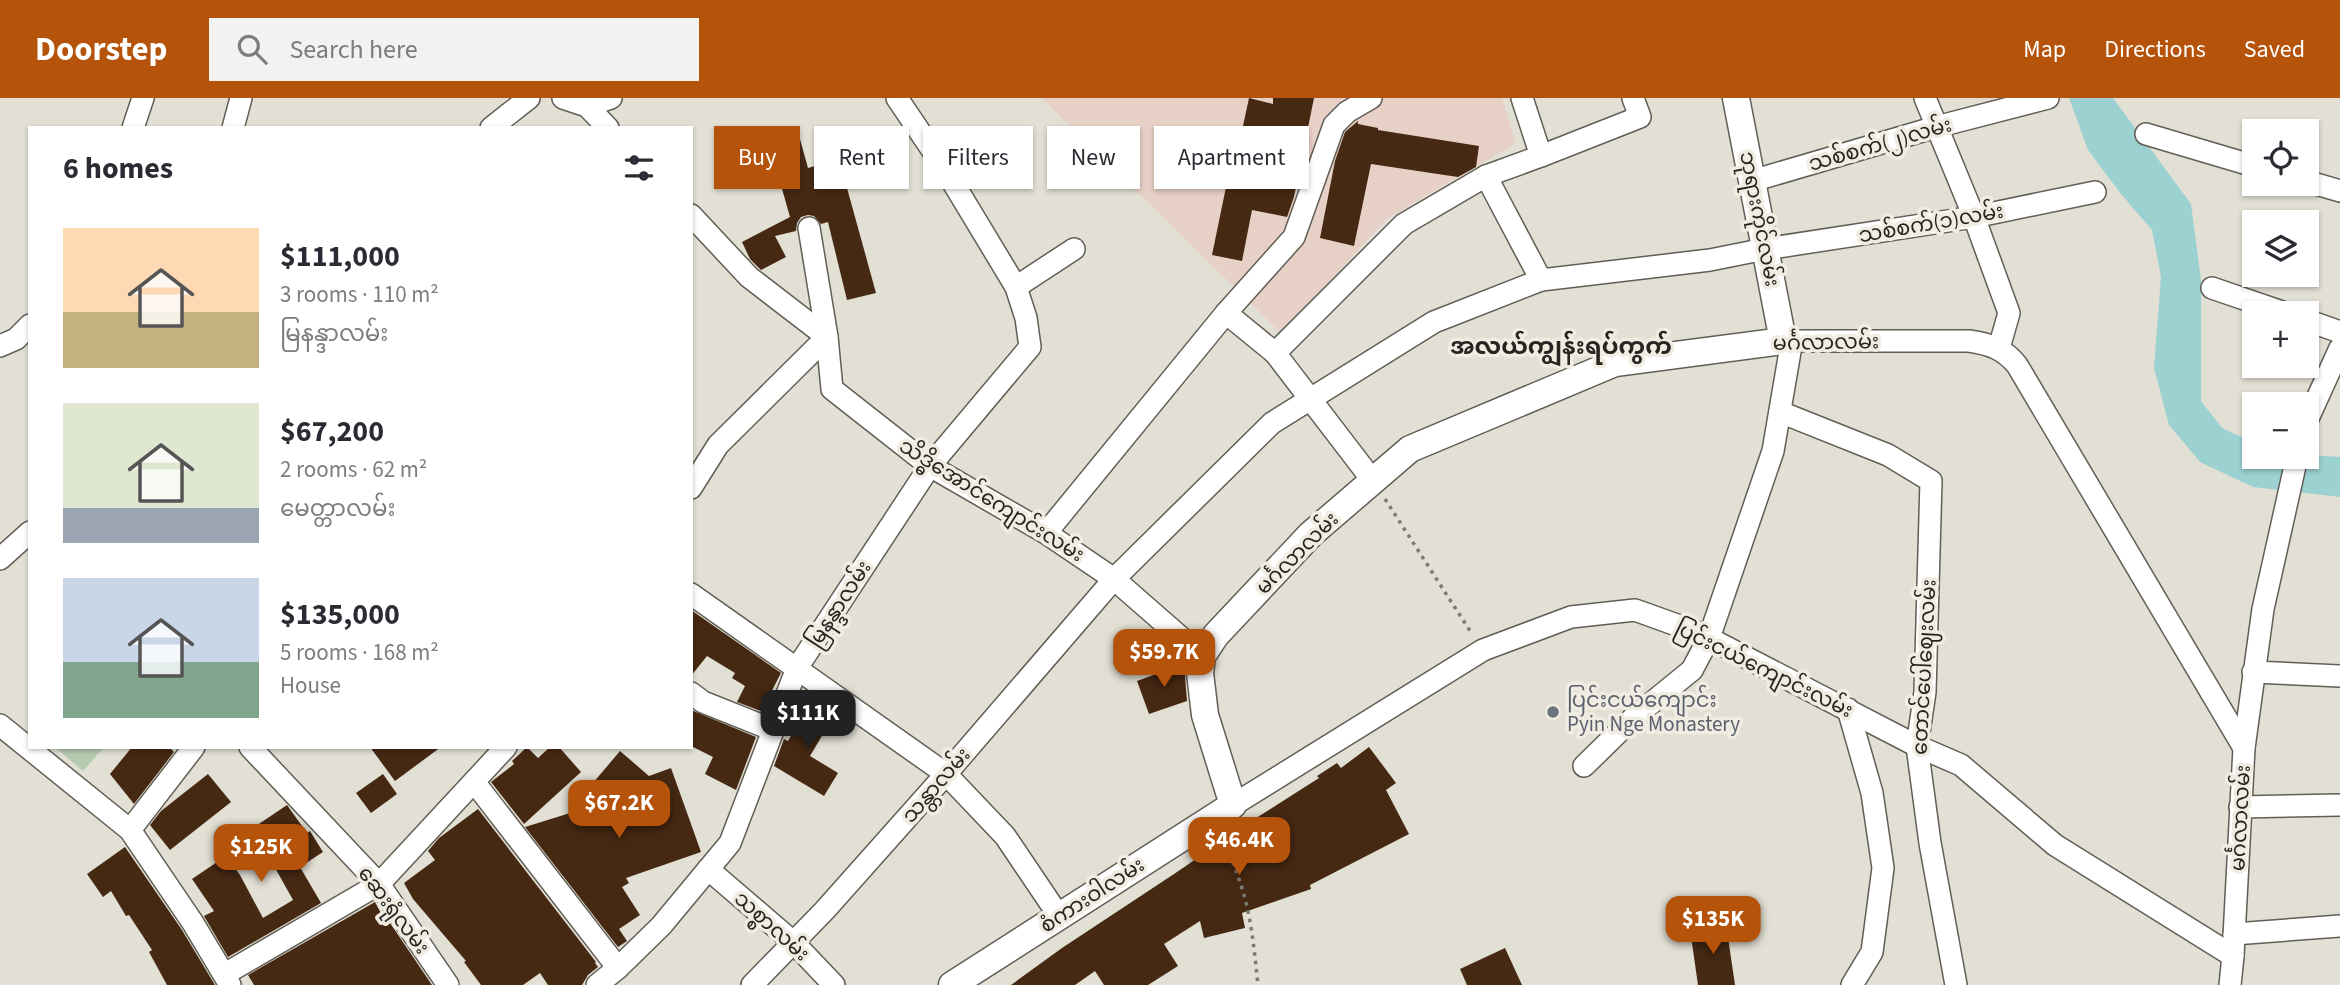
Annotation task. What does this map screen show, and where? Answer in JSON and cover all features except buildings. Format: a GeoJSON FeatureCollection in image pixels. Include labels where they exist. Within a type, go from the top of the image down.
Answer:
{"type":"FeatureCollection","features":[{"type":"Feature","properties":{"kind":"main road","name":"ဘုရားကိုင်လမ်း"},"geometry":{"type":"LineString","coordinates":[[1736,98],[1765,249],[1788,340]]}},
{"type":"Feature","properties":{"kind":"main road","name":"မင်္ဂလာလမ်း"},"geometry":{"type":"LineString","coordinates":[[1202,656],[1216,635],[1311,534],[1410,449],[1615,363],[1788,340]]}},
{"type":"Feature","properties":{"kind":"main road"},"geometry":{"type":"LineString","coordinates":[[1202,656],[1200,673],[1205,715],[1233,805]]}},
{"type":"Feature","properties":{"kind":"main road","name":"စံကားဝါလမ်း"},"geometry":{"type":"LineString","coordinates":[[952,985],[1233,805]]}},
{"type":"Feature","properties":{"kind":"street"},"geometry":{"type":"LineString","coordinates":[[134,126],[143,98]]}},
{"type":"Feature","properties":{"kind":"street"},"geometry":{"type":"LineString","coordinates":[[234,126],[241,98]]}},
{"type":"Feature","properties":{"kind":"street"},"geometry":{"type":"LineString","coordinates":[[494,126],[529,98]]}},
{"type":"Feature","properties":{"kind":"street"},"geometry":{"type":"LineString","coordinates":[[563,98],[587,106],[606,126]]}},
{"type":"Feature","properties":{"kind":"street"},"geometry":{"type":"LineString","coordinates":[[587,106],[611,98]]}},
{"type":"Feature","properties":{"kind":"street"},"geometry":{"type":"LineString","coordinates":[[897,98],[943,166],[1016,287],[1074,249]]}},
{"type":"Feature","properties":{"kind":"street"},"geometry":{"type":"LineString","coordinates":[[1046,533],[1226,313],[1294,237],[1334,125],[1348,112],[1371,98]]}},
{"type":"Feature","properties":{"kind":"street"},"geometry":{"type":"LineString","coordinates":[[1522,98],[1541,156]]}},
{"type":"Feature","properties":{"kind":"street"},"geometry":{"type":"LineString","coordinates":[[1275,353],[1404,223],[1486,176],[1640,117],[1633,98]]}},
{"type":"Feature","properties":{"kind":"street"},"geometry":{"type":"LineString","coordinates":[[1925,98],[1974,217],[2009,313],[1999,348]]}},
{"type":"Feature","properties":{"kind":"street","name":"သစ်စက်(၂)လမ်း"},"geometry":{"type":"LineString","coordinates":[[1752,181],[1936,127],[2048,98]]}},
{"type":"Feature","properties":{"kind":"street"},"geometry":{"type":"LineString","coordinates":[[2146,134],[2242,162]]}},
{"type":"Feature","properties":{"kind":"street"},"geometry":{"type":"LineString","coordinates":[[1486,176],[1541,280]]}},
{"type":"Feature","properties":{"kind":"street"},"geometry":{"type":"LineString","coordinates":[[2319,185],[2340,191]]}},
{"type":"Feature","properties":{"kind":"street","name":"သစ်စက်(၁)လမ်း"},"geometry":{"type":"LineString","coordinates":[[1311,400],[1434,322],[1541,280],[1710,260],[1974,217],[2095,192]]}},
{"type":"Feature","properties":{"kind":"street"},"geometry":{"type":"LineString","coordinates":[[693,217],[749,277],[827,337],[718,445],[693,485]]}},
{"type":"Feature","properties":{"kind":"street","name":"သိဒ္ဓိအောင်ကျောင်းလမ်း"},"geometry":{"type":"LineString","coordinates":[[809,228],[827,337],[832,389],[930,466],[1046,533],[1114,579],[1202,656]]}},
{"type":"Feature","properties":{"kind":"street","name":"မြနန္ဒာလမ်း"},"geometry":{"type":"LineString","coordinates":[[597,985],[661,926],[730,843],[797,668],[823,625],[930,466],[1030,347],[1026,318],[1016,287]]}},
{"type":"Feature","properties":{"kind":"street"},"geometry":{"type":"LineString","coordinates":[[2212,288],[2250,301]]}},
{"type":"Feature","properties":{"kind":"street"},"geometry":{"type":"LineString","coordinates":[[1226,313],[1275,353],[1373,481]]}},
{"type":"Feature","properties":{"kind":"street"},"geometry":{"type":"LineString","coordinates":[[2319,325],[2340,332]]}},
{"type":"Feature","properties":{"kind":"street"},"geometry":{"type":"LineString","coordinates":[[0,346],[16,340],[28,327]]}},
{"type":"Feature","properties":{"kind":"street"},"geometry":{"type":"LineString","coordinates":[[1584,766],[1633,718],[1692,670],[1709,638],[1773,451],[1788,340]]}},
{"type":"Feature","properties":{"kind":"street","name":"မင်္ဂလာလမ်း"},"geometry":{"type":"LineString","coordinates":[[1788,340],[1969,341],[1999,348],[2017,365],[2244,748],[2230,985]]}},
{"type":"Feature","properties":{"kind":"street"},"geometry":{"type":"LineString","coordinates":[[2319,394],[2340,348]]}},
{"type":"Feature","properties":{"kind":"street","name":"သန္တာလမ်း"},"geometry":{"type":"LineString","coordinates":[[751,985],[825,910],[1114,579],[1272,423],[1311,400]]}},
{"type":"Feature","properties":{"kind":"street","name":"တောင်ပေါ်ဈေးလမ်း"},"geometry":{"type":"LineString","coordinates":[[1780,412],[1888,455],[1931,481],[1925,692],[1917,746],[1930,843],[1956,985]]}},
{"type":"Feature","properties":{"kind":"street"},"geometry":{"type":"LineString","coordinates":[[2244,748],[2263,609],[2295,469]]}},
{"type":"Feature","properties":{"kind":"street"},"geometry":{"type":"LineString","coordinates":[[0,559],[28,534]]}},
{"type":"Feature","properties":{"kind":"street"},"geometry":{"type":"LineString","coordinates":[[693,595],[946,774],[1005,836],[1059,916]]}},
{"type":"Feature","properties":{"kind":"street","name":"ပြင်းငယ်ကျောင်းလမ်း"},"geometry":{"type":"LineString","coordinates":[[1233,805],[1483,650],[1571,617],[1635,610],[1709,638],[1917,746],[1961,765],[2055,845],[2233,956]]}},
{"type":"Feature","properties":{"kind":"street"},"geometry":{"type":"LineString","coordinates":[[2253,672],[2340,676]]}},
{"type":"Feature","properties":{"kind":"street"},"geometry":{"type":"LineString","coordinates":[[693,694],[703,702],[773,730]]}},
{"type":"Feature","properties":{"kind":"street"},"geometry":{"type":"LineString","coordinates":[[1848,709],[1872,793],[1883,868],[1872,952],[1852,985]]}},
{"type":"Feature","properties":{"kind":"street"},"geometry":{"type":"LineString","coordinates":[[0,726],[28,748]]}},
{"type":"Feature","properties":{"kind":"street"},"geometry":{"type":"LineString","coordinates":[[29,749],[130,830],[228,979],[379,884],[504,749]]}},
{"type":"Feature","properties":{"kind":"street"},"geometry":{"type":"LineString","coordinates":[[130,830],[192,749]]}},
{"type":"Feature","properties":{"kind":"street","name":"ဆေးရုံလမ်း"},"geometry":{"type":"LineString","coordinates":[[252,749],[379,884],[448,985]]}},
{"type":"Feature","properties":{"kind":"street"},"geometry":{"type":"LineString","coordinates":[[475,783],[618,968]]}},
{"type":"Feature","properties":{"kind":"street"},"geometry":{"type":"LineString","coordinates":[[2240,807],[2340,805]]}},
{"type":"Feature","properties":{"kind":"street","name":"သစ္စာလမ်း"},"geometry":{"type":"LineString","coordinates":[[708,869],[793,942],[834,985]]}},
{"type":"Feature","properties":{"kind":"street"},"geometry":{"type":"LineString","coordinates":[[2234,934],[2340,926]]}},
{"type":"Feature","properties":{"kind":"path"},"geometry":{"type":"LineString","coordinates":[[1373,481],[1483,650]]}},
{"type":"Feature","properties":{"kind":"path"},"geometry":{"type":"LineString","coordinates":[[1210,819],[1235,865],[1250,915],[1258,985]]}},
{"type":"Feature","properties":{"kind":"shaded area"},"geometry":{"type":"Polygon","coordinates":[[[1042,98],[1502,98],[1516,143],[1386,219],[1282,334],[1135,189],[1140,189],[1140,126],[1070,126],[1042,98]]]}},
{"type":"Feature","properties":{"kind":"green space"},"geometry":{"type":"Polygon","coordinates":[[[57,749],[102,749],[83,771],[57,749]]]}},
{"type":"Feature","properties":{"kind":"water"},"geometry":{"type":"Polygon","coordinates":[[[2069,98],[2113,98],[2191,204],[2201,280],[2201,401],[2222,428],[2242,437],[2242,469],[2319,469],[2319,456],[2340,457],[2340,497],[2253,487],[2200,462],[2169,425],[2154,368],[2161,277],[2152,230],[2088,150],[2069,98]]]}},
{"type":"Feature","properties":{"kind":"place","name":"ပြင်းငယ်ကျောင်း Pyin Nge Monastery"},"geometry":{"type":"Point","coordinates":[1553,712]}},
{"type":"Feature","properties":{"kind":"district","name":"အလယ်ကျွန်းရပ်ကွက်"},"geometry":{"type":"Point","coordinates":[1561,346]}}]}
